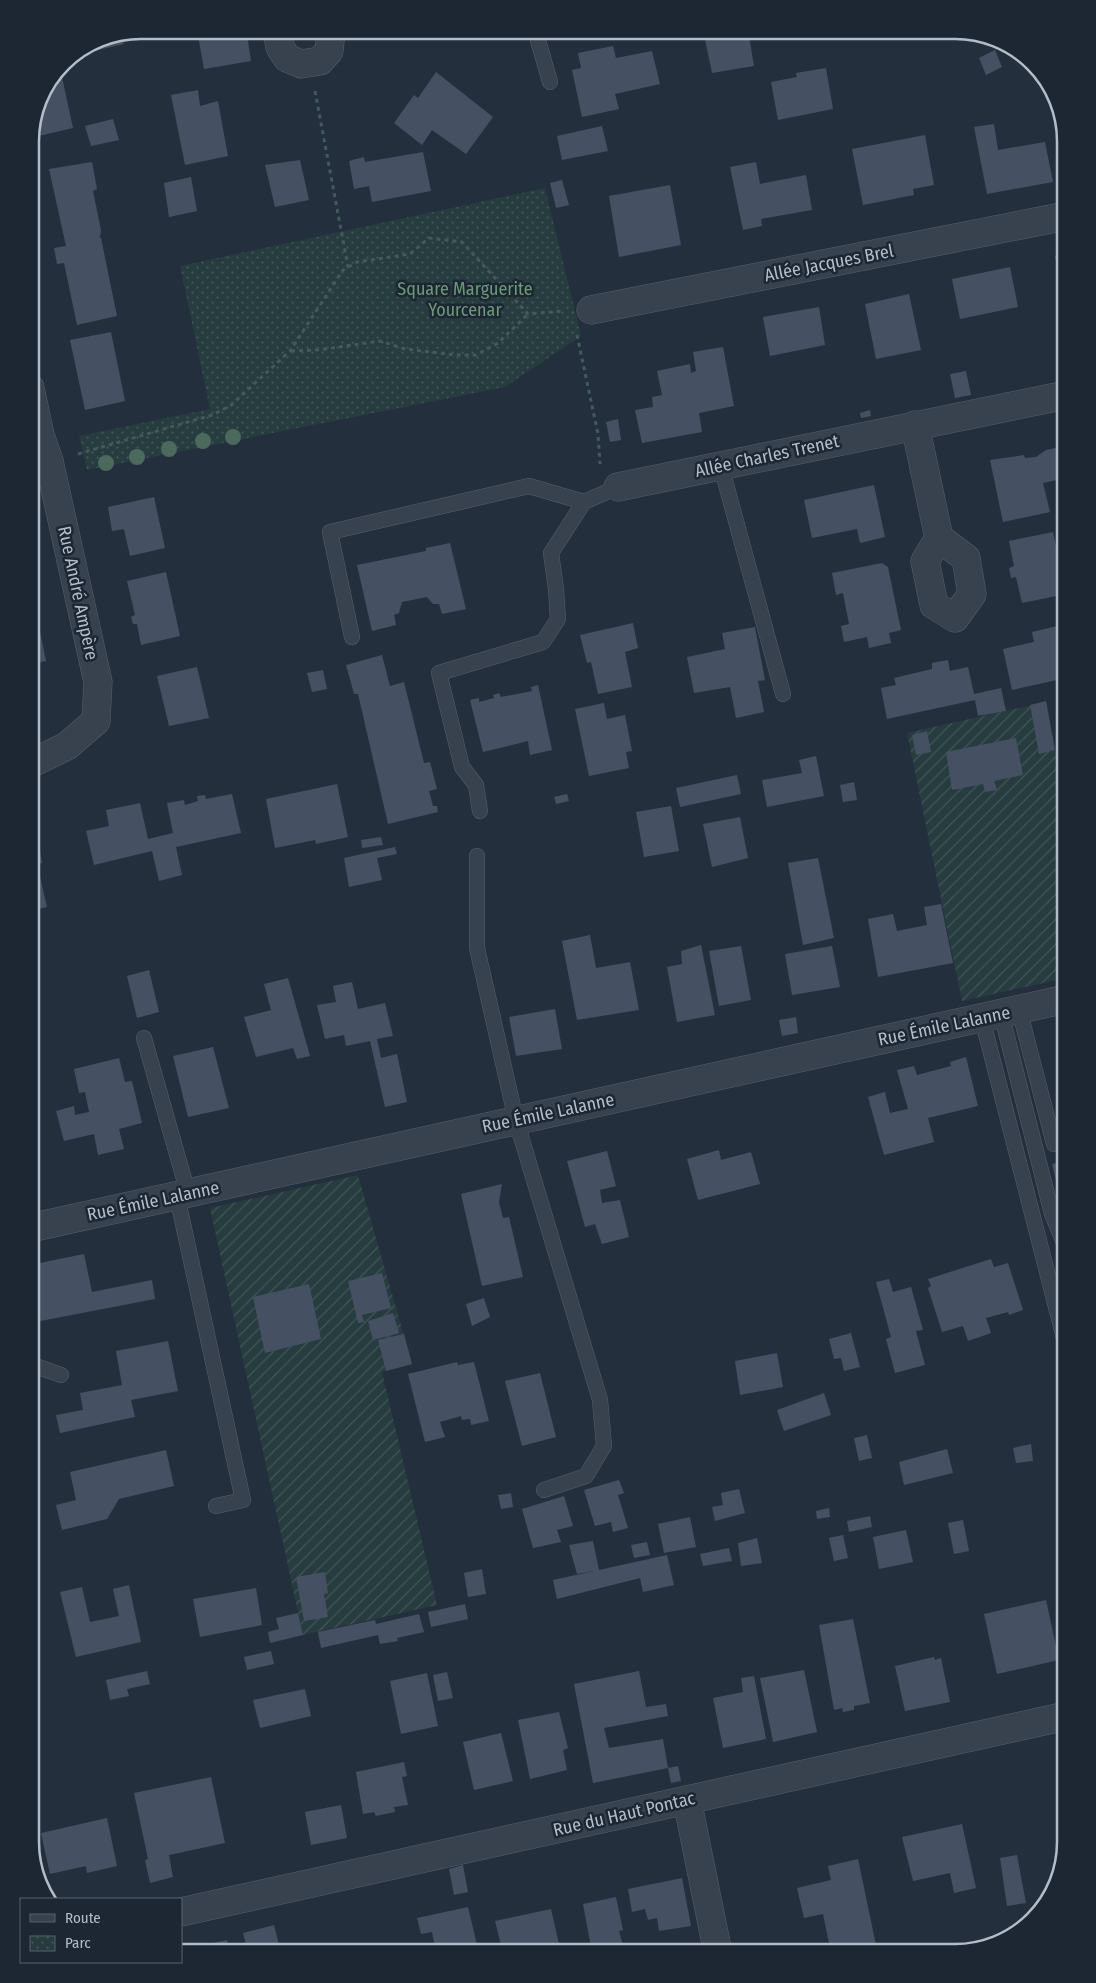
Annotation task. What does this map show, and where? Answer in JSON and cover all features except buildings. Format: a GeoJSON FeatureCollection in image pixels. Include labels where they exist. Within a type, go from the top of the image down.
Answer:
{"type":"FeatureCollection","features":[{"type":"Feature","properties":{"kind":"street"},"geometry":{"type":"LineString","coordinates":[[279,39],[280,47],[287,58],[301,64],[320,61],[330,51],[331,39]]}},
{"type":"Feature","properties":{"kind":"street","name":"Allée Jacques Brel"},"geometry":{"type":"LineString","coordinates":[[582,310],[1057,218]]}},
{"type":"Feature","properties":{"kind":"street","name":"Allée Charles Trenet"},"geometry":{"type":"LineString","coordinates":[[612,490],[1057,397]]}},
{"type":"Feature","properties":{"kind":"street"},"geometry":{"type":"LineString","coordinates":[[915,425],[939,538]]}},
{"type":"Feature","properties":{"kind":"street","name":"Rue André Ampère"},"geometry":{"type":"LineString","coordinates":[[39,443],[49,461],[98,682],[96,721],[67,746],[39,760]]}},
{"type":"Feature","properties":{"kind":"street","name":"Rue Émile Lalanne"},"geometry":{"type":"LineString","coordinates":[[39,1226],[1057,1001]]}},
{"type":"Feature","properties":{"kind":"street","name":"Rue du Haut Pontac"},"geometry":{"type":"LineString","coordinates":[[182,1912],[1057,1718]]}},
{"type":"Feature","properties":{"kind":"street"},"geometry":{"type":"LineString","coordinates":[[687,1800],[716,1944]]}},
{"type":"Feature","properties":{"kind":"lane"},"geometry":{"type":"LineString","coordinates":[[538,39],[550,82]]}},
{"type":"Feature","properties":{"kind":"lane"},"geometry":{"type":"LineString","coordinates":[[721,466],[783,694]]}},
{"type":"Feature","properties":{"kind":"lane"},"geometry":{"type":"LineString","coordinates":[[352,637],[330,532],[529,486],[584,502]]}},
{"type":"Feature","properties":{"kind":"lane"},"geometry":{"type":"LineString","coordinates":[[480,811],[476,785],[462,767],[439,673],[542,642],[558,619],[551,553],[584,502],[612,490]]}},
{"type":"Feature","properties":{"kind":"lane"},"geometry":{"type":"LineString","coordinates":[[477,856],[477,948],[516,1120],[598,1390],[601,1409],[604,1446],[586,1476],[544,1490]]}},
{"type":"Feature","properties":{"kind":"lane"},"geometry":{"type":"LineString","coordinates":[[1001,1014],[1054,1144]]}},
{"type":"Feature","properties":{"kind":"lane"},"geometry":{"type":"LineString","coordinates":[[1001,1014],[1052,1214],[1057,1226]]}},
{"type":"Feature","properties":{"kind":"lane"},"geometry":{"type":"LineString","coordinates":[[1001,1014],[1057,1300]]}},
{"type":"Feature","properties":{"kind":"lane"},"geometry":{"type":"LineString","coordinates":[[144,1038],[182,1194],[243,1500],[216,1506]]}},
{"type":"Feature","properties":{"kind":"lane"},"geometry":{"type":"LineString","coordinates":[[39,1367],[61,1375]]}},
{"type":"Feature","properties":{"kind":"path"},"geometry":{"type":"LineString","coordinates":[[310,63],[348,267]]}},
{"type":"Feature","properties":{"kind":"path"},"geometry":{"type":"LineString","coordinates":[[49,461],[212,415],[230,406],[290,351],[343,270],[357,262],[410,254],[429,238],[462,242],[528,314]]}},
{"type":"Feature","properties":{"kind":"path"},"geometry":{"type":"LineString","coordinates":[[290,351],[318,350],[380,341],[405,349],[456,355],[476,355],[498,343],[528,314],[582,310],[598,434],[600,466],[612,490]]}},
{"type":"Feature","properties":{"kind":"green space","name":"Square Marguerite Yourcenar"},"geometry":{"type":"Polygon","coordinates":[[[545,188],[581,336],[505,387],[87,470],[79,436],[210,409],[180,266],[545,188]]]}},
{"type":"Feature","properties":{"kind":"green space"},"geometry":{"type":"Polygon","coordinates":[[[1046,702],[1057,761],[1057,980],[962,1001],[907,733],[1046,702]]]}},
{"type":"Feature","properties":{"kind":"green space"},"geometry":{"type":"Polygon","coordinates":[[[358,1175],[412,1364],[382,1372],[437,1605],[303,1635],[210,1208],[358,1175]]]}}]}
